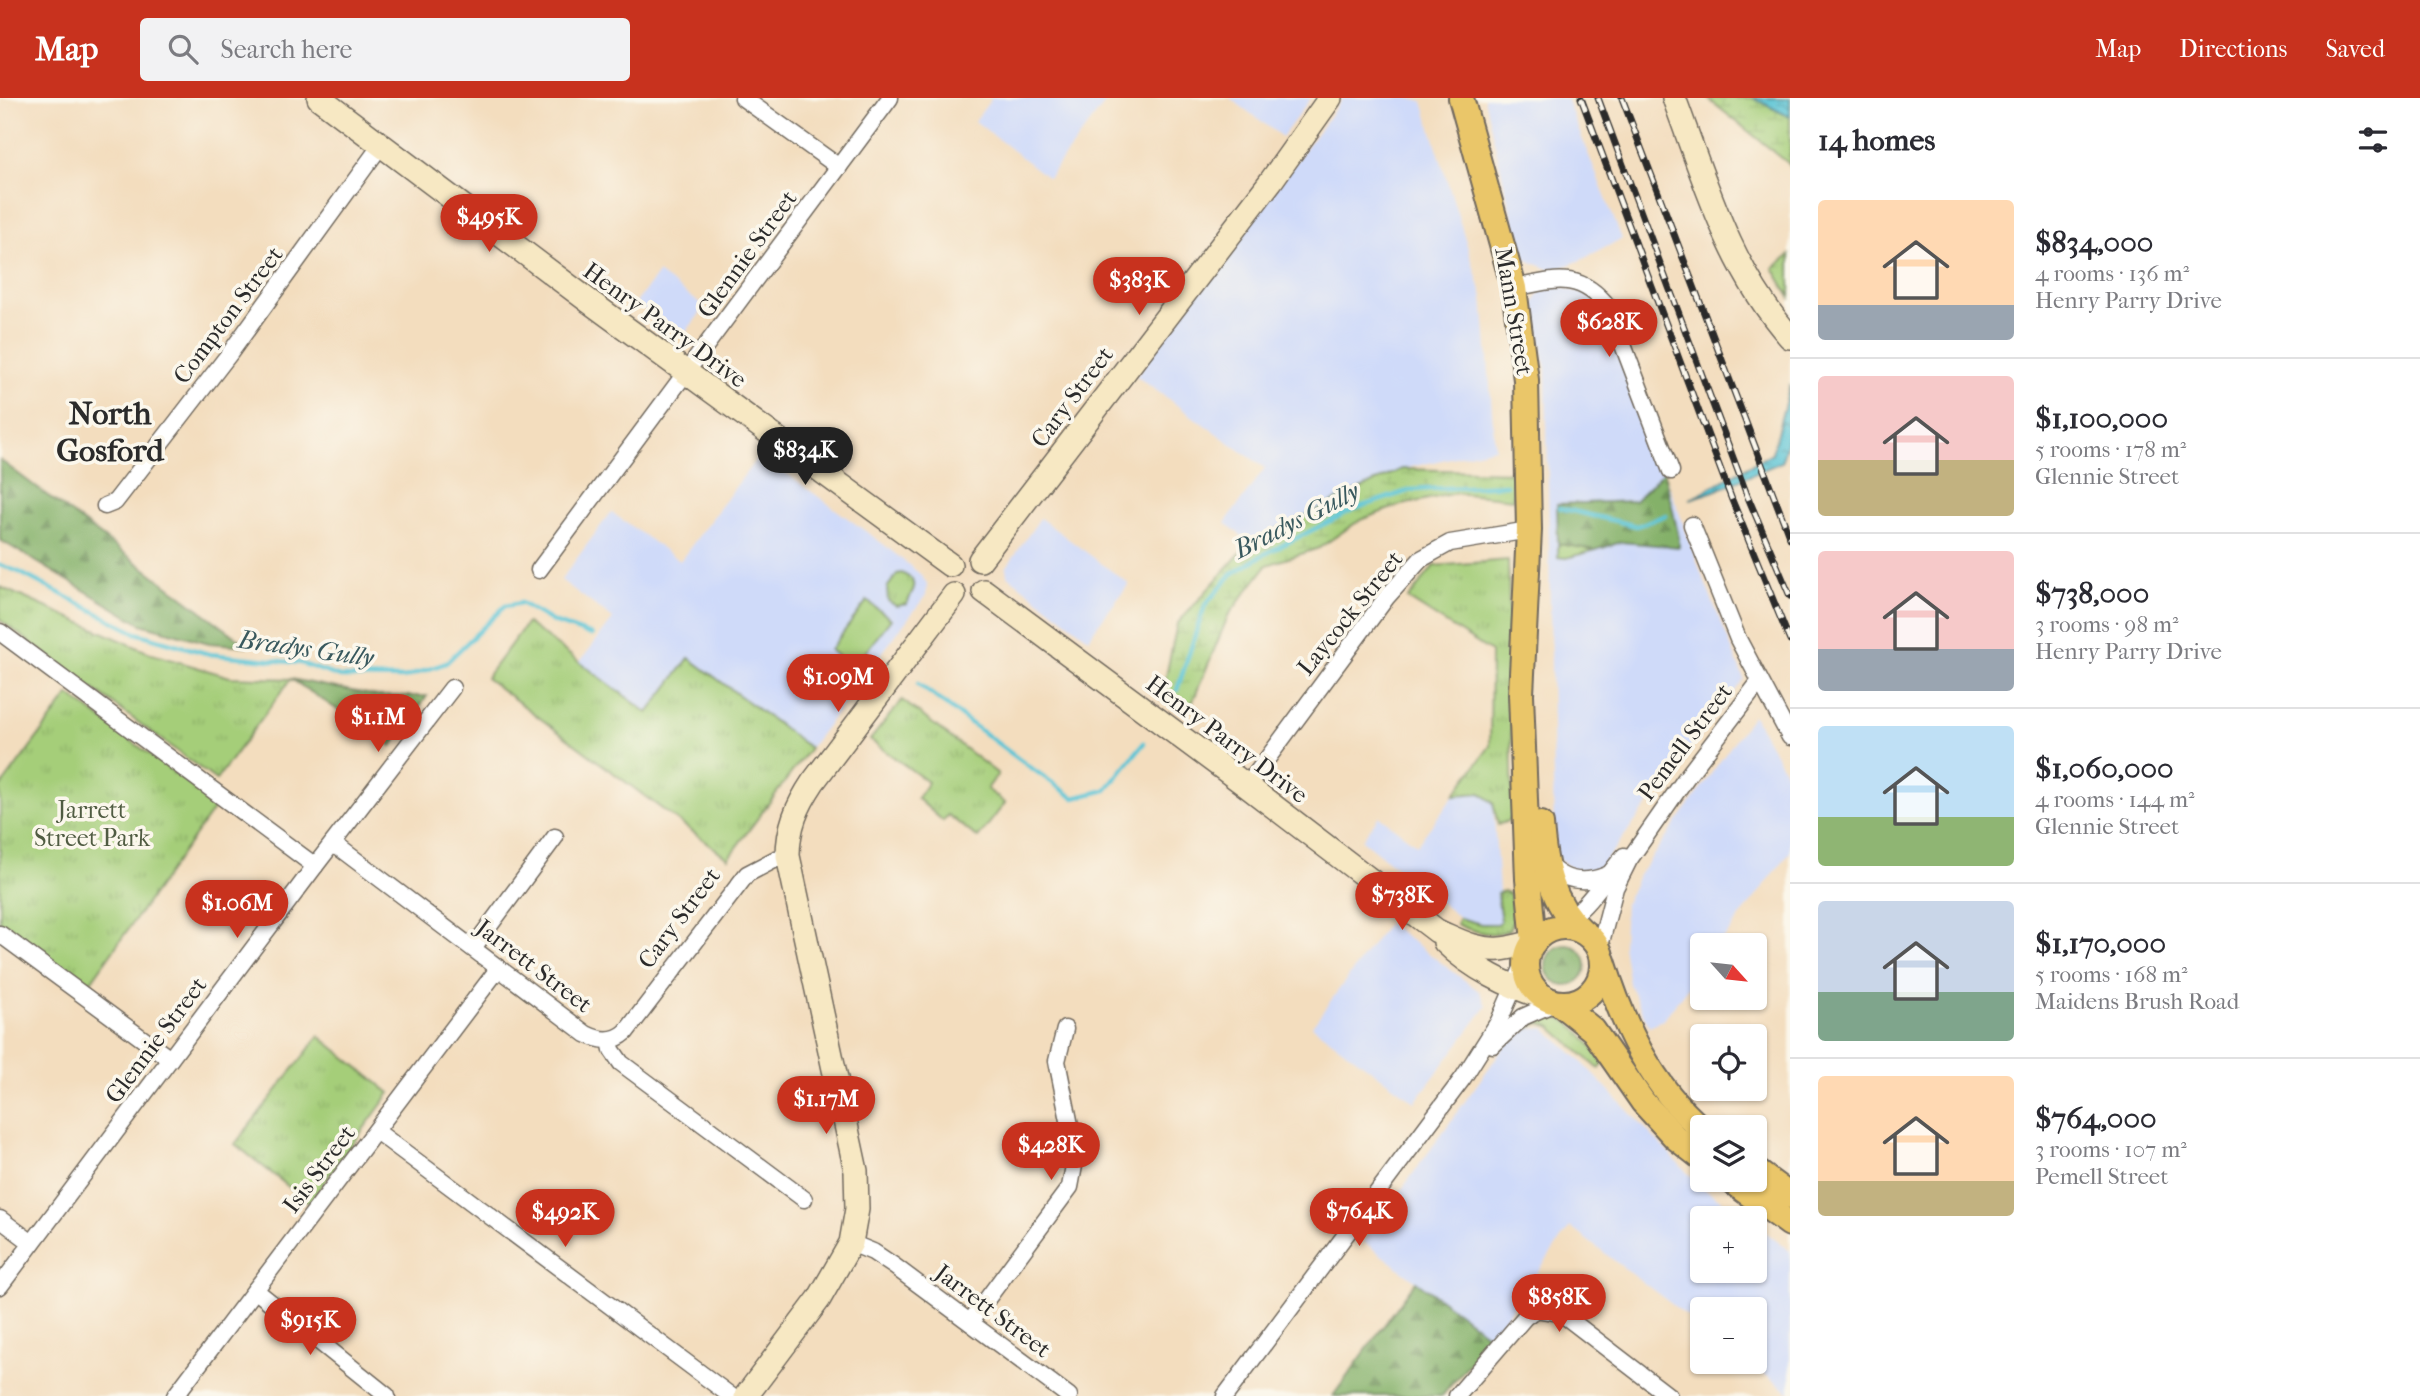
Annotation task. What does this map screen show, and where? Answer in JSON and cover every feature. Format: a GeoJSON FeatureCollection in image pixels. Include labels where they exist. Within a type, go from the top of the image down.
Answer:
{"type":"FeatureCollection","features":[{"type":"Feature","properties":{"kind":"main road","name":"Mann Street"},"geometry":{"type":"LineString","coordinates":[[1461,98],[1514,288],[1527,380],[1528,530],[1521,694],[1531,948]]}},
{"type":"Feature","properties":{"kind":"main road","name":"Mann Street"},"geometry":{"type":"LineString","coordinates":[[1528,530],[1535,579],[1537,725],[1544,857],[1551,884],[1569,926]]}},
{"type":"Feature","properties":{"kind":"main road"},"geometry":{"type":"LineString","coordinates":[[1690,1117],[1664,1091],[1626,1026],[1600,952],[1590,937],[1569,926],[1543,933],[1531,948],[1528,978],[1535,989],[1592,1030],[1643,1102],[1675,1137],[1690,1149]]}},
{"type":"Feature","properties":{"kind":"main road"},"geometry":{"type":"LineString","coordinates":[[1554,1001],[1578,1000],[1593,989],[1601,972],[1600,952]]}},
{"type":"Feature","properties":{"kind":"main road"},"geometry":{"type":"LineString","coordinates":[[1767,1179],[1790,1196]]}},
{"type":"Feature","properties":{"kind":"main road"},"geometry":{"type":"LineString","coordinates":[[1746,1192],[1790,1224]]}},
{"type":"Feature","properties":{"kind":"street","name":"Henry Parry Drive"},"geometry":{"type":"LineString","coordinates":[[319,98],[687,373],[950,565]]}},
{"type":"Feature","properties":{"kind":"street"},"geometry":{"type":"LineString","coordinates":[[743,98],[839,167]]}},
{"type":"Feature","properties":{"kind":"street","name":"Glennie Street"},"geometry":{"type":"LineString","coordinates":[[539,570],[890,98]]}},
{"type":"Feature","properties":{"kind":"street","name":"Cary Street"},"geometry":{"type":"LineString","coordinates":[[980,560],[1264,189],[1330,98]]}},
{"type":"Feature","properties":{"kind":"street"},"geometry":{"type":"LineString","coordinates":[[1674,98],[1732,249],[1754,290],[1790,337]]}},
{"type":"Feature","properties":{"kind":"street","name":"Compton Street"},"geometry":{"type":"LineString","coordinates":[[105,506],[115,502],[230,353],[381,145]]}},
{"type":"Feature","properties":{"kind":"street"},"geometry":{"type":"LineString","coordinates":[[1514,288],[1549,280],[1569,279],[1600,296],[1609,308],[1671,471]]}},
{"type":"Feature","properties":{"kind":"street"},"geometry":{"type":"LineString","coordinates":[[1692,526],[1738,639],[1790,737]]}},
{"type":"Feature","properties":{"kind":"street","name":"Laycock Street"},"geometry":{"type":"LineString","coordinates":[[1247,786],[1386,598],[1421,559],[1450,543],[1528,530]]}},
{"type":"Feature","properties":{"kind":"street"},"geometry":{"type":"LineString","coordinates":[[960,557],[980,560],[989,578],[984,591],[979,596],[966,599],[954,595],[945,578],[950,565],[960,557]]}},
{"type":"Feature","properties":{"kind":"street","name":"Henry Parry Drive"},"geometry":{"type":"LineString","coordinates":[[984,591],[1437,931],[1471,946],[1487,949],[1531,948]]}},
{"type":"Feature","properties":{"kind":"street"},"geometry":{"type":"LineString","coordinates":[[746,1396],[819,1299],[852,1242],[857,1209],[856,1171],[788,856],[788,837],[801,800],[954,595]]}},
{"type":"Feature","properties":{"kind":"street"},"geometry":{"type":"LineString","coordinates":[[0,632],[315,866]]}},
{"type":"Feature","properties":{"kind":"street","name":"Pemell Street"},"geometry":{"type":"LineString","coordinates":[[1600,952],[1615,888],[1629,860],[1760,681]]}},
{"type":"Feature","properties":{"kind":"street","name":"Glennie Street"},"geometry":{"type":"LineString","coordinates":[[0,1286],[452,688]]}},
{"type":"Feature","properties":{"kind":"street","name":"Pemell Street"},"geometry":{"type":"LineString","coordinates":[[1569,926],[1607,875],[1648,832]]}},
{"type":"Feature","properties":{"kind":"street"},"geometry":{"type":"LineString","coordinates":[[473,948],[555,837]]}},
{"type":"Feature","properties":{"kind":"street","name":"Jarrett Street"},"geometry":{"type":"LineString","coordinates":[[333,843],[586,1034],[596,1039],[610,1040],[612,1050],[621,1063],[804,1199]]}},
{"type":"Feature","properties":{"kind":"street","name":"Cary Street"},"geometry":{"type":"LineString","coordinates":[[610,1040],[617,1039],[626,1032],[747,874],[788,856]]}},
{"type":"Feature","properties":{"kind":"street"},"geometry":{"type":"LineString","coordinates":[[1544,857],[1556,872],[1570,879],[1590,881],[1607,875]]}},
{"type":"Feature","properties":{"kind":"street","name":"Henry Parry Drive"},"geometry":{"type":"LineString","coordinates":[[1437,931],[1459,956],[1515,988],[1554,1001]]}},
{"type":"Feature","properties":{"kind":"street"},"geometry":{"type":"LineString","coordinates":[[0,934],[170,1059]]}},
{"type":"Feature","properties":{"kind":"street"},"geometry":{"type":"LineString","coordinates":[[1225,1396],[1463,1078],[1499,1021],[1531,948]]}},
{"type":"Feature","properties":{"kind":"street","name":"Isis Street"},"geometry":{"type":"LineString","coordinates":[[176,1396],[498,969]]}},
{"type":"Feature","properties":{"kind":"street"},"geometry":{"type":"LineString","coordinates":[[1463,1078],[1515,1023],[1528,1013],[1554,1001]]}},
{"type":"Feature","properties":{"kind":"street"},"geometry":{"type":"LineString","coordinates":[[970,1322],[1070,1187],[1076,1156],[1057,1061],[1065,1029]]}},
{"type":"Feature","properties":{"kind":"street"},"geometry":{"type":"LineString","coordinates":[[376,1131],[732,1396]]}},
{"type":"Feature","properties":{"kind":"street"},"geometry":{"type":"LineString","coordinates":[[0,1219],[32,1243]]}},
{"type":"Feature","properties":{"kind":"street","name":"Jarrett Street"},"geometry":{"type":"LineString","coordinates":[[852,1242],[894,1266],[1069,1396]]}},
{"type":"Feature","properties":{"kind":"street"},"geometry":{"type":"LineString","coordinates":[[255,1290],[387,1396]]}},
{"type":"Feature","properties":{"kind":"street"},"geometry":{"type":"LineString","coordinates":[[1457,1396],[1525,1317],[1536,1309],[1561,1313],[1670,1396]]}},
{"type":"Feature","properties":{"kind":"shaded area"},"geometry":{"type":"Polygon","coordinates":[[[992,98],[1109,98],[1048,178],[975,121],[992,98]]]}},
{"type":"Feature","properties":{"kind":"shaded area"},"geometry":{"type":"Polygon","coordinates":[[[1230,98],[1311,98],[1282,137],[1230,98]]]}},
{"type":"Feature","properties":{"kind":"shaded area"},"geometry":{"type":"Polygon","coordinates":[[[1343,98],[1408,98],[1423,102],[1483,297],[1495,448],[1402,469],[1250,542],[1225,523],[1265,468],[1136,376],[1343,98]]]}},
{"type":"Feature","properties":{"kind":"shaded area"},"geometry":{"type":"Polygon","coordinates":[[[1484,98],[1566,98],[1622,239],[1553,271],[1522,258],[1484,98]]]}},
{"type":"Feature","properties":{"kind":"shaded area"},"geometry":{"type":"Polygon","coordinates":[[[658,273],[705,307],[682,337],[636,303],[658,273]]]}},
{"type":"Feature","properties":{"kind":"shaded area"},"geometry":{"type":"Polygon","coordinates":[[[1561,287],[1585,294],[1605,310],[1700,570],[1744,679],[1599,869],[1587,873],[1574,870],[1559,860],[1552,846],[1554,836],[1546,369],[1533,307],[1540,291],[1561,287]]]}},
{"type":"Feature","properties":{"kind":"shaded area"},"geometry":{"type":"Polygon","coordinates":[[[760,454],[883,544],[920,574],[927,584],[926,595],[810,748],[689,658],[648,713],[579,663],[613,619],[561,580],[611,512],[680,561],[760,454]]]}},
{"type":"Feature","properties":{"kind":"shaded area"},"geometry":{"type":"Polygon","coordinates":[[[1040,518],[1129,584],[1088,638],[1007,575],[1006,568],[1040,518]]]}},
{"type":"Feature","properties":{"kind":"shaded area"},"geometry":{"type":"Polygon","coordinates":[[[1753,715],[1790,780],[1790,852],[1728,933],[1690,933],[1690,984],[1663,1020],[1649,1026],[1629,984],[1623,945],[1625,904],[1637,878],[1753,715]]]}},
{"type":"Feature","properties":{"kind":"shaded area"},"geometry":{"type":"Polygon","coordinates":[[[1481,793],[1493,803],[1501,920],[1496,925],[1460,918],[1362,840],[1379,816],[1417,845],[1454,795],[1481,793]]]}},
{"type":"Feature","properties":{"kind":"shaded area"},"geometry":{"type":"Polygon","coordinates":[[[1388,923],[1479,991],[1487,1006],[1415,1102],[1312,1026],[1388,923]]]}},
{"type":"Feature","properties":{"kind":"shaded area"},"geometry":{"type":"Polygon","coordinates":[[[1545,1028],[1579,1059],[1690,1176],[1690,1192],[1709,1192],[1729,1206],[1690,1206],[1690,1283],[1767,1283],[1767,1233],[1790,1251],[1790,1393],[1764,1374],[1767,1374],[1767,1297],[1690,1297],[1690,1318],[1570,1227],[1491,1337],[1364,1242],[1509,1040],[1528,1029],[1545,1028]]]}},
{"type":"Feature","properties":{"kind":"green space"},"geometry":{"type":"Polygon","coordinates":[[[1707,98],[1753,98],[1790,117],[1790,168],[1788,163],[1707,98]]]}},
{"type":"Feature","properties":{"kind":"green space"},"geometry":{"type":"Polygon","coordinates":[[[1790,255],[1790,297],[1773,268],[1790,255]]]}},
{"type":"Feature","properties":{"kind":"green space"},"geometry":{"type":"Polygon","coordinates":[[[0,460],[248,646],[209,643],[141,624],[0,540],[0,460]]]}},
{"type":"Feature","properties":{"kind":"green space"},"geometry":{"type":"Polygon","coordinates":[[[1402,469],[1514,472],[1513,499],[1455,493],[1398,506],[1360,520],[1319,548],[1267,565],[1228,616],[1189,711],[1161,700],[1177,624],[1250,542],[1402,469]]]}},
{"type":"Feature","properties":{"kind":"green space"},"geometry":{"type":"Polygon","coordinates":[[[1664,471],[1679,547],[1621,542],[1596,550],[1558,544],[1557,504],[1635,501],[1664,471]]]}},
{"type":"Feature","properties":{"kind":"green space"},"geometry":{"type":"Polygon","coordinates":[[[1558,544],[1596,550],[1566,558],[1558,557],[1558,544]]]}},
{"type":"Feature","properties":{"kind":"green space"},"geometry":{"type":"Polygon","coordinates":[[[1508,560],[1513,819],[1498,825],[1493,803],[1481,793],[1454,795],[1490,746],[1491,652],[1408,599],[1434,566],[1508,560]]]}},
{"type":"Feature","properties":{"kind":"green space"},"geometry":{"type":"Polygon","coordinates":[[[902,573],[912,579],[914,588],[907,604],[896,606],[888,601],[887,588],[897,574],[902,573]]]}},
{"type":"Feature","properties":{"kind":"green space"},"geometry":{"type":"Polygon","coordinates":[[[0,587],[152,654],[230,677],[291,679],[216,780],[0,620],[0,587]]]}},
{"type":"Feature","properties":{"kind":"green space"},"geometry":{"type":"Polygon","coordinates":[[[867,601],[891,619],[853,668],[830,650],[867,601]]]}},
{"type":"Feature","properties":{"kind":"green space"},"geometry":{"type":"Polygon","coordinates":[[[527,623],[648,713],[689,658],[810,748],[728,858],[486,678],[527,623]]]}},
{"type":"Feature","properties":{"kind":"green space"},"geometry":{"type":"Polygon","coordinates":[[[291,679],[377,696],[427,696],[392,746],[291,679]]]}},
{"type":"Feature","properties":{"kind":"green space","name":"Jarrett Street Park"},"geometry":{"type":"Polygon","coordinates":[[[69,695],[217,804],[87,987],[0,923],[0,788],[69,695]]]}},
{"type":"Feature","properties":{"kind":"green space"},"geometry":{"type":"Polygon","coordinates":[[[902,700],[998,774],[987,789],[1005,803],[978,838],[948,815],[943,821],[917,798],[928,782],[870,740],[902,700]]]}},
{"type":"Feature","properties":{"kind":"green space"},"geometry":{"type":"Polygon","coordinates":[[[1504,891],[1510,894],[1513,920],[1509,930],[1489,933],[1456,924],[1459,918],[1481,924],[1498,924],[1501,921],[1497,893],[1504,891]]]}},
{"type":"Feature","properties":{"kind":"green space"},"geometry":{"type":"Polygon","coordinates":[[[1566,945],[1574,946],[1580,951],[1585,957],[1585,973],[1580,979],[1574,984],[1566,985],[1558,984],[1552,979],[1547,973],[1546,965],[1547,957],[1552,951],[1558,946],[1566,945]]]}},
{"type":"Feature","properties":{"kind":"green space"},"geometry":{"type":"Polygon","coordinates":[[[1548,1017],[1558,1018],[1574,1026],[1604,1064],[1599,1069],[1550,1026],[1540,1023],[1527,1029],[1531,1024],[1548,1017]]]}},
{"type":"Feature","properties":{"kind":"green space"},"geometry":{"type":"Polygon","coordinates":[[[319,1036],[390,1093],[309,1203],[235,1144],[319,1036]]]}},
{"type":"Feature","properties":{"kind":"green space"},"geometry":{"type":"Polygon","coordinates":[[[1416,1281],[1491,1337],[1442,1396],[1333,1396],[1416,1281]]]}},
{"type":"Feature","properties":{"kind":"water"},"geometry":{"type":"Polygon","coordinates":[[[1753,98],[1790,98],[1790,117],[1753,98]]]}},
{"type":"Feature","properties":{"kind":"water"},"geometry":{"type":"Polygon","coordinates":[[[1790,384],[1788,435],[1781,462],[1690,499],[1772,453],[1790,384]]]}},
{"type":"Feature","properties":{"kind":"waterway","name":"Bradys Gully"},"geometry":{"type":"LineString","coordinates":[[1177,690],[1205,605],[1232,574],[1261,556],[1354,509],[1411,490],[1506,485]]}},
{"type":"Feature","properties":{"kind":"waterway","name":"Bradys Gully"},"geometry":{"type":"LineString","coordinates":[[1560,508],[1637,526],[1666,515]]}},
{"type":"Feature","properties":{"kind":"waterway","name":"Bradys Gully"},"geometry":{"type":"LineString","coordinates":[[0,565],[17,571],[136,633],[209,654],[300,663],[340,677],[404,678],[446,663],[505,606],[521,603],[553,622],[592,635]]}},
{"type":"Feature","properties":{"kind":"waterway","name":"Bradys Gully"},"geometry":{"type":"LineString","coordinates":[[918,684],[1074,798],[1106,790],[1144,743]]}},
{"type":"Feature","properties":{"kind":"railway"},"geometry":{"type":"LineString","coordinates":[[1581,98],[1732,500],[1790,641]]}},
{"type":"Feature","properties":{"kind":"railway"},"geometry":{"type":"LineString","coordinates":[[1598,98],[1747,495],[1790,596]]}},
{"type":"Feature","properties":{"kind":"railway"},"geometry":{"type":"LineString","coordinates":[[1622,98],[1790,538]]}},
{"type":"Feature","properties":{"kind":"district","name":"North Gosford"},"geometry":{"type":"Point","coordinates":[110,432]}}]}
